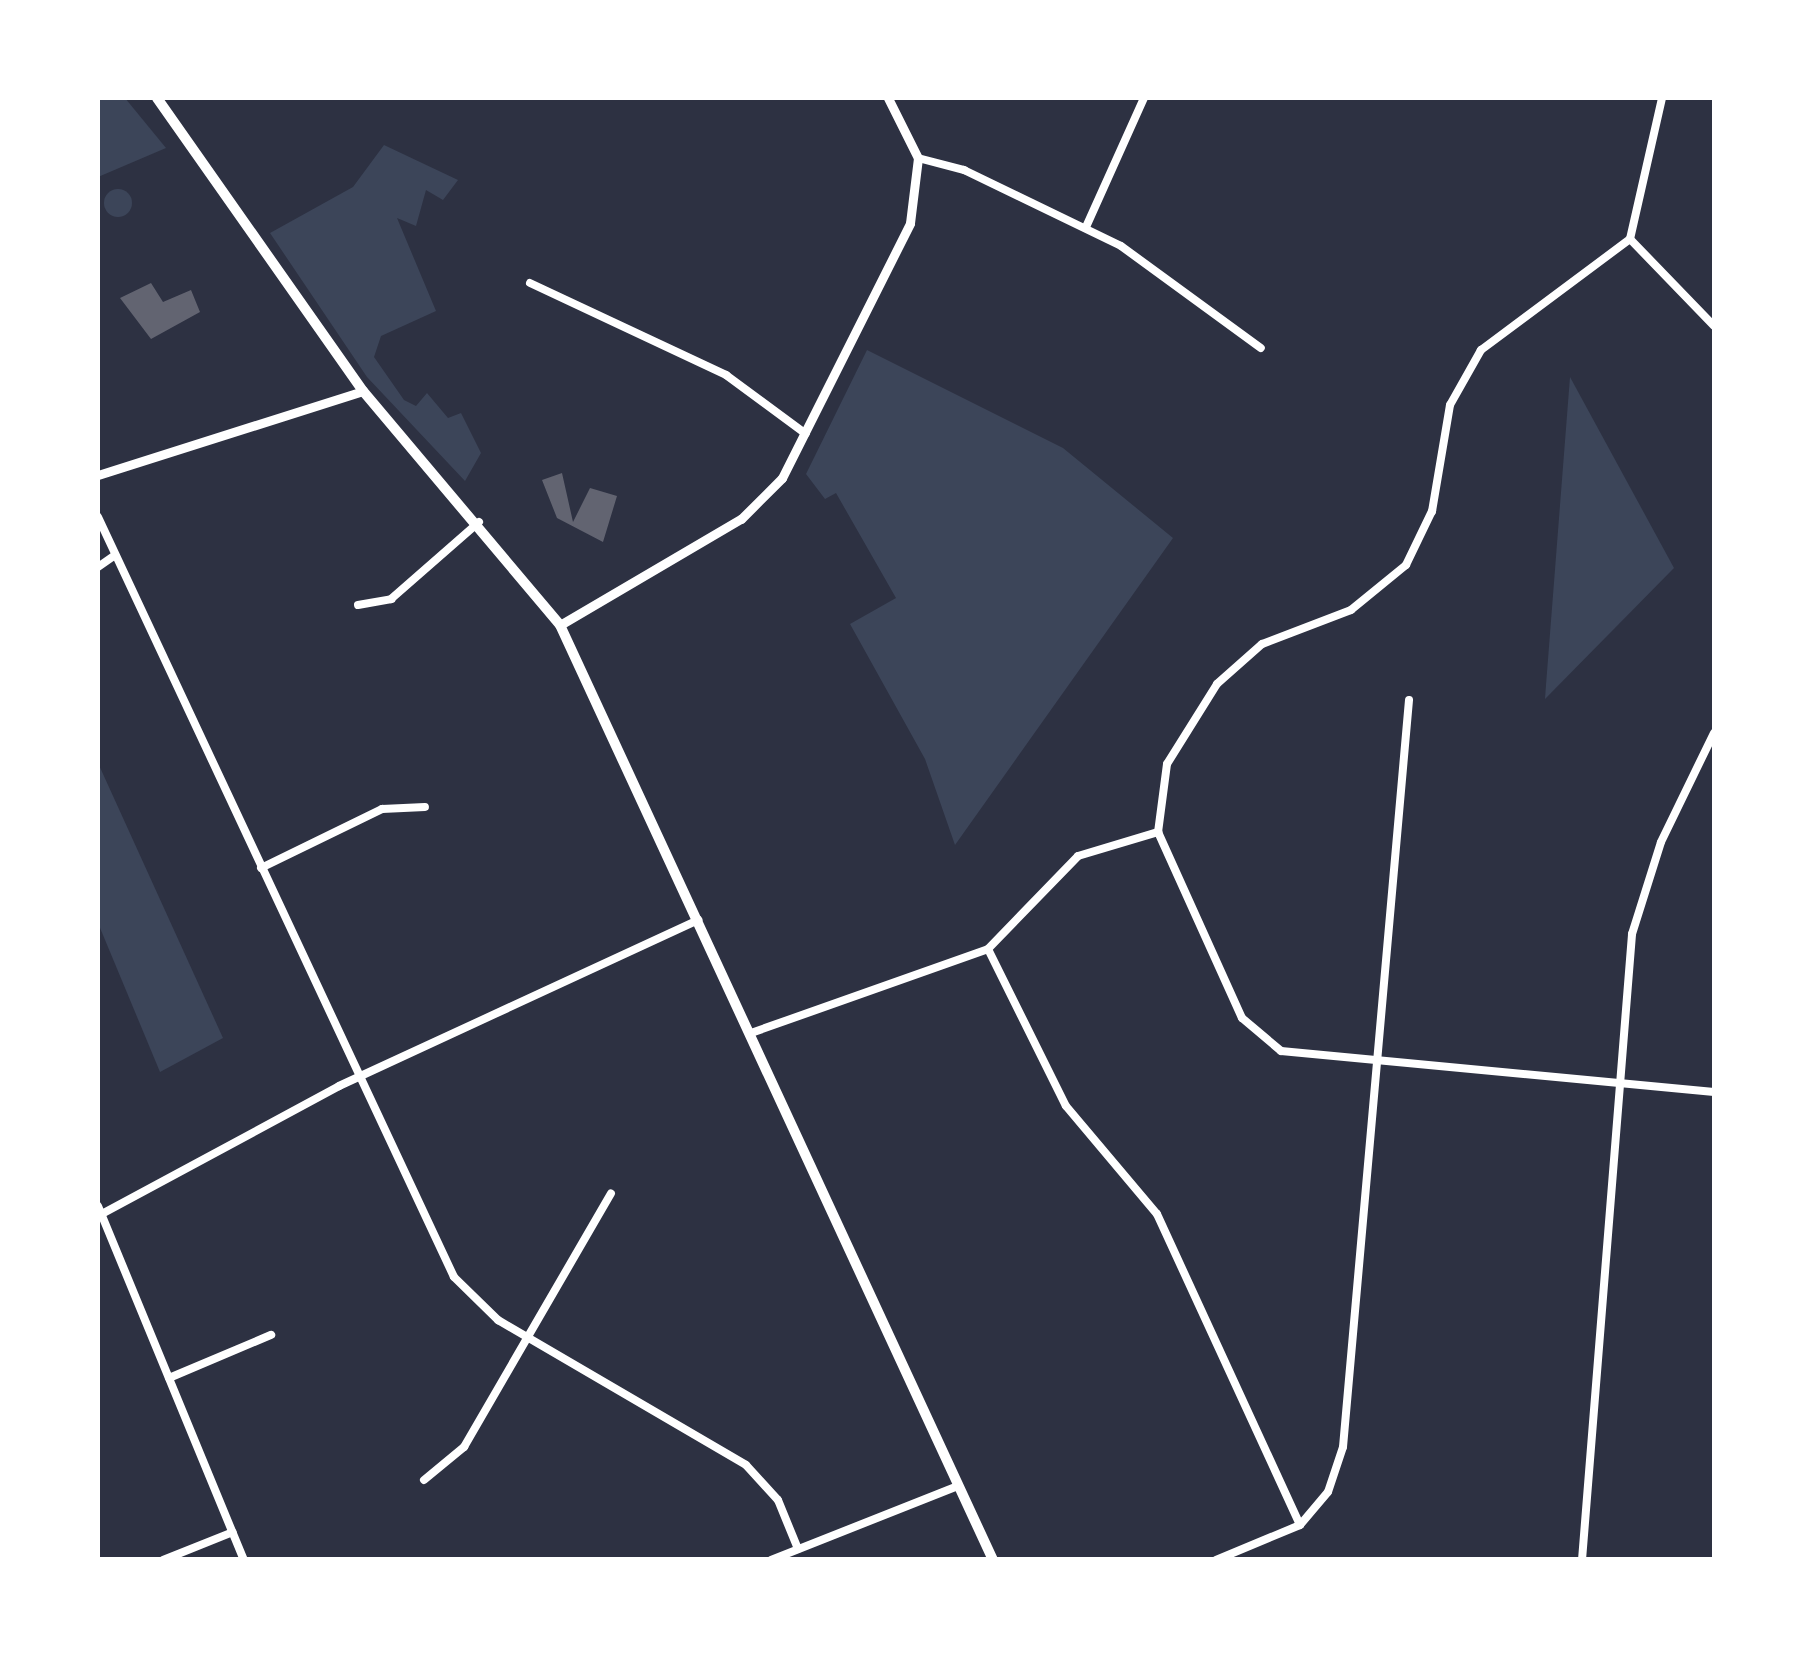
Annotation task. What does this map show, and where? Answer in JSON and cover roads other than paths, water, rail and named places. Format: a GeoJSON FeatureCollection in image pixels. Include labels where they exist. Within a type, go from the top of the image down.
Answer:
{"type":"FeatureCollection","features":[{"type":"Feature","properties":{"kind":"main road"},"geometry":{"type":"LineString","coordinates":[[157,98],[363,391],[479,522],[560,624],[993,1560]]}},
{"type":"Feature","properties":{"kind":"street"},"geometry":{"type":"LineString","coordinates":[[560,624],[741,519],[773,490],[806,434],[903,241],[918,158],[888,98]]}},
{"type":"Feature","properties":{"kind":"street"},"geometry":{"type":"LineString","coordinates":[[1086,228],[1144,98]]}},
{"type":"Feature","properties":{"kind":"street"},"geometry":{"type":"LineString","coordinates":[[1662,98],[1630,239],[1482,350],[1450,405],[1432,510],[1406,565],[1351,610],[1262,644],[1217,684],[1167,764],[1158,832],[1256,1036],[1299,1056],[1714,1092]]}},
{"type":"Feature","properties":{"kind":"street"},"geometry":{"type":"LineString","coordinates":[[918,158],[1086,228],[1261,348]]}},
{"type":"Feature","properties":{"kind":"street"},"geometry":{"type":"LineString","coordinates":[[1630,239],[1714,326]]}},
{"type":"Feature","properties":{"kind":"street"},"geometry":{"type":"LineString","coordinates":[[530,283],[726,375],[806,434]]}},
{"type":"Feature","properties":{"kind":"street"},"geometry":{"type":"LineString","coordinates":[[98,475],[363,391]]}},
{"type":"Feature","properties":{"kind":"street"},"geometry":{"type":"LineString","coordinates":[[98,517],[454,1277],[528,1337],[746,1464],[778,1500],[798,1549]]}},
{"type":"Feature","properties":{"kind":"street"},"geometry":{"type":"LineString","coordinates":[[358,605],[396,595],[479,522]]}},
{"type":"Feature","properties":{"kind":"street"},"geometry":{"type":"LineString","coordinates":[[98,567],[115,555]]}},
{"type":"Feature","properties":{"kind":"street"},"geometry":{"type":"LineString","coordinates":[[1216,1560],[1300,1525],[1328,1492],[1342,1448],[1409,700]]}},
{"type":"Feature","properties":{"kind":"street"},"geometry":{"type":"LineString","coordinates":[[1582,1560],[1617,1084],[1638,906],[1714,733]]}},
{"type":"Feature","properties":{"kind":"street"},"geometry":{"type":"LineString","coordinates":[[261,868],[382,810],[425,807]]}},
{"type":"Feature","properties":{"kind":"street"},"geometry":{"type":"LineString","coordinates":[[751,1034],[988,948],[1078,856],[1158,832]]}},
{"type":"Feature","properties":{"kind":"street"},"geometry":{"type":"LineString","coordinates":[[244,1560],[99,1212],[359,1077],[699,920]]}},
{"type":"Feature","properties":{"kind":"street"},"geometry":{"type":"LineString","coordinates":[[988,948],[1066,1106],[1157,1214],[1300,1525]]}},
{"type":"Feature","properties":{"kind":"street"},"geometry":{"type":"LineString","coordinates":[[424,1480],[464,1447],[611,1194]]}},
{"type":"Feature","properties":{"kind":"street"},"geometry":{"type":"LineString","coordinates":[[169,1378],[271,1335]]}},
{"type":"Feature","properties":{"kind":"street"},"geometry":{"type":"LineString","coordinates":[[771,1560],[958,1486]]}},
{"type":"Feature","properties":{"kind":"street"},"geometry":{"type":"LineString","coordinates":[[163,1560],[233,1532]]}}]}
